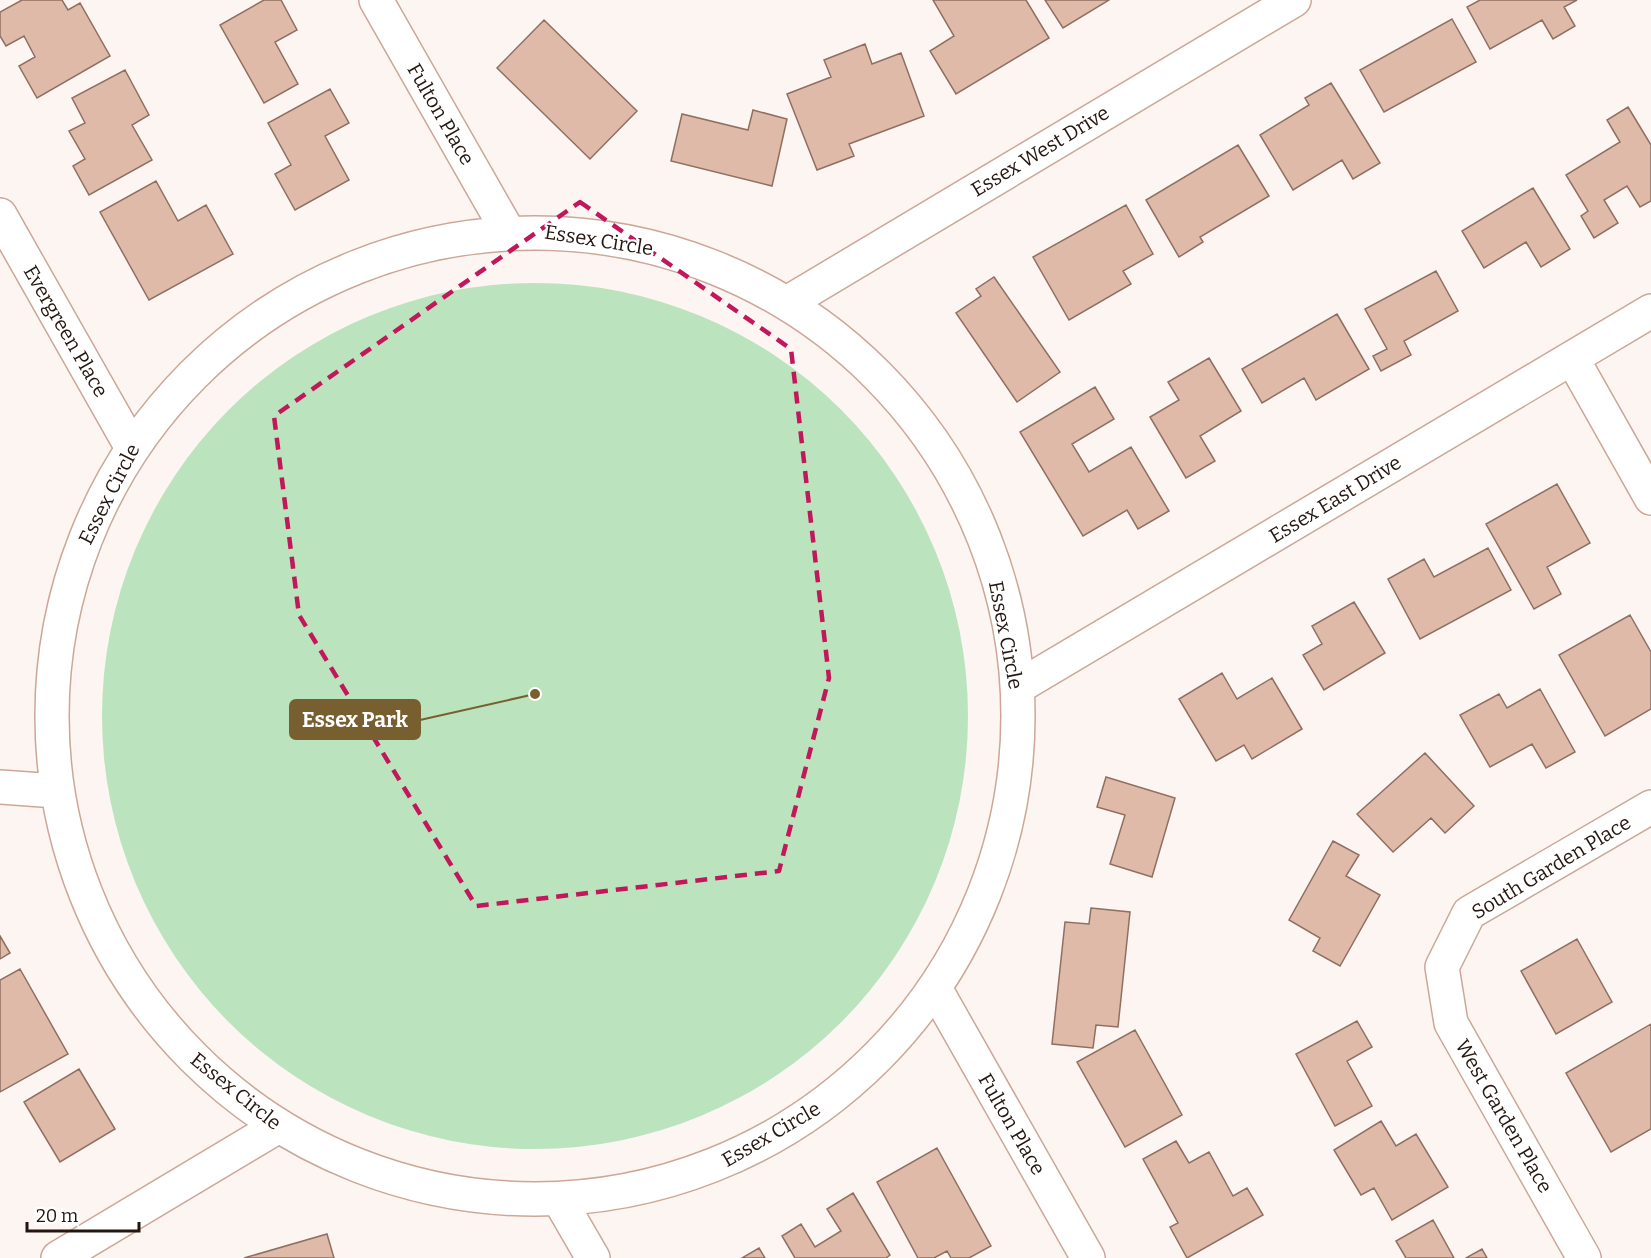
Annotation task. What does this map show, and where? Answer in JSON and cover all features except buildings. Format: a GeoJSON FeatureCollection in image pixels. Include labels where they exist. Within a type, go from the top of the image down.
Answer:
{"type":"FeatureCollection","features":[{"type":"Feature","properties":{"kind":"street","name":"Fulton Place"},"geometry":{"type":"LineString","coordinates":[[376,0],[506,228]]}},
{"type":"Feature","properties":{"kind":"street","name":"Essex West Drive"},"geometry":{"type":"LineString","coordinates":[[787,303],[1294,0]]}},
{"type":"Feature","properties":{"kind":"street","name":"Evergreen Place"},"geometry":{"type":"LineString","coordinates":[[0,215],[131,446]]}},
{"type":"Feature","properties":{"kind":"street","name":"Essex Circle"},"geometry":{"type":"LineString","coordinates":[[506,228],[573,233],[646,244],[716,267],[787,303],[858,356],[920,424],[969,504],[1002,591],[1018,687],[1017,763],[1003,843],[975,919],[936,990],[879,1059],[811,1116],[733,1160],[649,1188],[560,1201],[461,1196],[366,1170],[277,1126],[188,1054],[118,963],[71,858],[56,791],[51,745],[56,640],[83,540],[131,446],[202,362],[290,296],[391,252],[506,228]]}},
{"type":"Feature","properties":{"kind":"street","name":"Essex East Drive"},"geometry":{"type":"LineString","coordinates":[[1018,687],[1651,311]]}},
{"type":"Feature","properties":{"kind":"street"},"geometry":{"type":"LineString","coordinates":[[1572,358],[1651,498]]}},
{"type":"Feature","properties":{"kind":"street"},"geometry":{"type":"LineString","coordinates":[[0,787],[56,791]]}},
{"type":"Feature","properties":{"kind":"street","name":"South Garden Place"},"geometry":{"type":"LineString","coordinates":[[1442,967],[1469,913],[1651,807]]}},
{"type":"Feature","properties":{"kind":"street","name":"West Garden Place"},"geometry":{"type":"LineString","coordinates":[[1442,967],[1450,1023],[1584,1258]]}},
{"type":"Feature","properties":{"kind":"street","name":"Fulton Place"},"geometry":{"type":"LineString","coordinates":[[936,990],[1088,1258]]}},
{"type":"Feature","properties":{"kind":"street"},"geometry":{"type":"LineString","coordinates":[[58,1258],[277,1126]]}},
{"type":"Feature","properties":{"kind":"street"},"geometry":{"type":"LineString","coordinates":[[560,1201],[592,1258]]}},
{"type":"Feature","properties":{"kind":"highlighted area"},"geometry":{"type":"Polygon","coordinates":[[[580,202],[791,349],[829,678],[779,871],[476,906],[299,615],[274,416],[580,202]]]}},
{"type":"Feature","properties":{"kind":"green space"},"geometry":{"type":"Polygon","coordinates":[[[535,283],[577,285],[620,291],[661,301],[701,316],[739,334],[776,356],[810,381],[841,410],[870,441],[895,475],[917,512],[935,550],[950,590],[960,631],[966,674],[968,716],[966,758],[960,801],[950,842],[935,882],[917,920],[895,957],[870,991],[841,1022],[810,1051],[776,1076],[739,1098],[701,1116],[661,1131],[620,1141],[577,1147],[535,1149],[493,1147],[450,1141],[409,1131],[369,1116],[331,1098],[294,1076],[260,1051],[229,1022],[200,991],[175,957],[153,920],[135,882],[120,842],[110,801],[104,758],[102,716],[104,674],[110,631],[120,590],[135,550],[153,512],[175,475],[200,441],[229,410],[260,381],[294,356],[331,334],[369,316],[409,301],[450,291],[493,285],[535,283]]]}},
{"type":"Feature","properties":{"kind":"place","name":"Essex Park"},"geometry":{"type":"Point","coordinates":[535,694]}}]}
